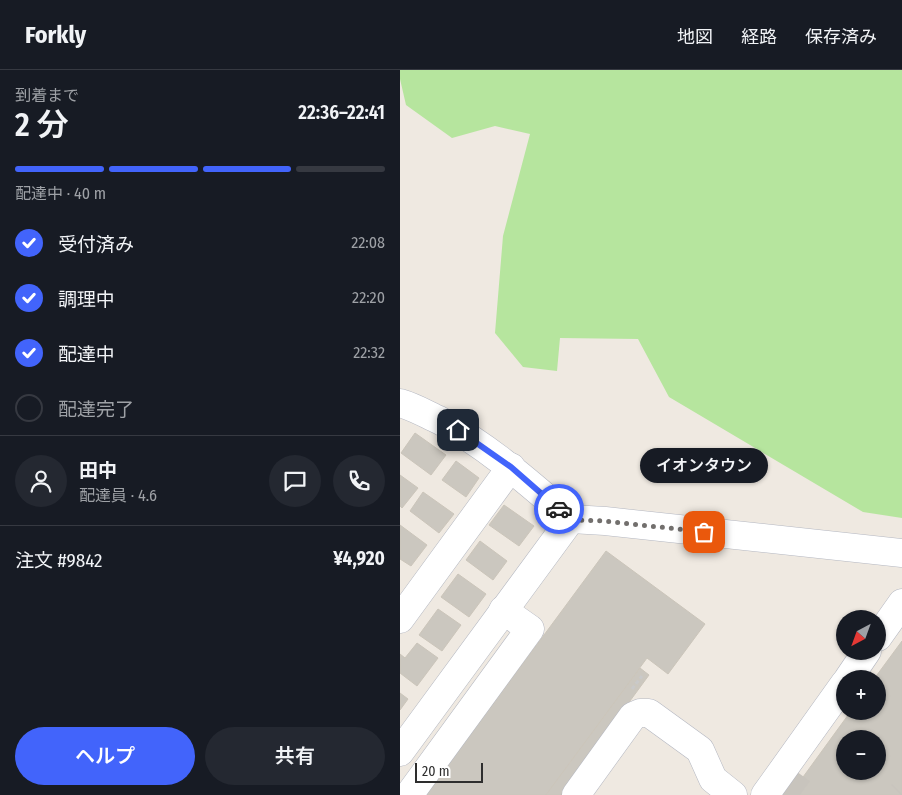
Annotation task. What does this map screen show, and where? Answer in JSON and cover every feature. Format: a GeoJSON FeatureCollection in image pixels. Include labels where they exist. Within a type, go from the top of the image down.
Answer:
{"type":"FeatureCollection","features":[{"type":"Feature","properties":{"kind":"street"},"geometry":{"type":"LineString","coordinates":[[404,410],[458,430],[511,467],[571,520],[605,521],[902,553]]}},
{"type":"Feature","properties":{"kind":"street"},"geometry":{"type":"LineString","coordinates":[[400,620],[511,467]]}},
{"type":"Feature","properties":{"kind":"street"},"geometry":{"type":"LineString","coordinates":[[400,752],[571,520]]}},
{"type":"Feature","properties":{"kind":"street"},"geometry":{"type":"LineString","coordinates":[[886,626],[902,603]]}},
{"type":"Feature","properties":{"kind":"street"},"geometry":{"type":"LineString","coordinates":[[409,795],[530,629],[504,610]]}},
{"type":"Feature","properties":{"kind":"street"},"geometry":{"type":"LineString","coordinates":[[765,795],[836,696]]}},
{"type":"Feature","properties":{"kind":"street"},"geometry":{"type":"LineString","coordinates":[[576,795],[633,716],[640,713],[649,713],[700,750],[712,779],[733,795]]}},
{"type":"Feature","properties":{"kind":"green space"},"geometry":{"type":"Polygon","coordinates":[[[400,70],[902,70],[902,518],[863,512],[669,397],[638,339],[560,338],[557,371],[523,367],[495,333],[503,236],[530,134],[495,126],[452,138],[406,105],[400,79],[400,70]]]}},
{"type":"Feature","properties":{"kind":"building"},"geometry":{"type":"Polygon","coordinates":[[[415,433],[446,455],[431,475],[401,453],[415,433]]]}},
{"type":"Feature","properties":{"kind":"building"},"geometry":{"type":"Polygon","coordinates":[[[456,461],[479,478],[466,497],[442,480],[456,461]]]}},
{"type":"Feature","properties":{"kind":"building"},"geometry":{"type":"Polygon","coordinates":[[[400,475],[418,488],[402,508],[400,506],[400,475]]]}},
{"type":"Feature","properties":{"kind":"building"},"geometry":{"type":"Polygon","coordinates":[[[423,492],[454,514],[439,533],[410,511],[423,492]]]}},
{"type":"Feature","properties":{"kind":"building"},"geometry":{"type":"Polygon","coordinates":[[[504,505],[534,526],[519,546],[489,525],[504,505]]]}},
{"type":"Feature","properties":{"kind":"building"},"geometry":{"type":"Polygon","coordinates":[[[400,525],[427,545],[411,566],[400,559],[400,525]]]}},
{"type":"Feature","properties":{"kind":"building"},"geometry":{"type":"Polygon","coordinates":[[[480,541],[507,561],[493,580],[466,560],[480,541]]]}},
{"type":"Feature","properties":{"kind":"building"},"geometry":{"type":"Polygon","coordinates":[[[606,551],[705,624],[668,674],[647,658],[546,795],[426,795],[606,551]]]}},
{"type":"Feature","properties":{"kind":"building"},"geometry":{"type":"Polygon","coordinates":[[[458,574],[486,594],[469,617],[441,597],[458,574]]]}},
{"type":"Feature","properties":{"kind":"building"},"geometry":{"type":"Polygon","coordinates":[[[438,609],[461,625],[442,651],[419,635],[438,609]]]}},
{"type":"Feature","properties":{"kind":"building"},"geometry":{"type":"Polygon","coordinates":[[[902,641],[902,795],[790,795],[836,732],[836,780],[886,780],[886,730],[837,730],[844,720],[886,720],[886,670],[881,670],[902,641]]]}},
{"type":"Feature","properties":{"kind":"building"},"geometry":{"type":"Polygon","coordinates":[[[417,643],[438,658],[417,686],[400,673],[400,654],[405,658],[417,643]]]}},
{"type":"Feature","properties":{"kind":"building"},"geometry":{"type":"Polygon","coordinates":[[[640,668],[649,675],[561,795],[546,795],[640,668]]]}},
{"type":"Feature","properties":{"kind":"building"},"geometry":{"type":"Polygon","coordinates":[[[400,693],[408,699],[400,710],[400,693]]]}},
{"type":"Feature","properties":{"kind":"tunnel"},"geometry":{"type":"LineString","coordinates":[[779,776],[805,795]]}},
{"type":"Feature","properties":{"kind":"way so far"},"geometry":{"type":"LineString","coordinates":[[559,509],[571,520],[605,521],[704,532]]}},
{"type":"Feature","properties":{"kind":"place","name":"イオンタウン"},"geometry":{"type":"Point","coordinates":[704,532]}},
{"type":"Feature","properties":{"kind":"route"},"geometry":{"type":"LineString","coordinates":[[458,430],[511,467],[559,509]]}}]}
